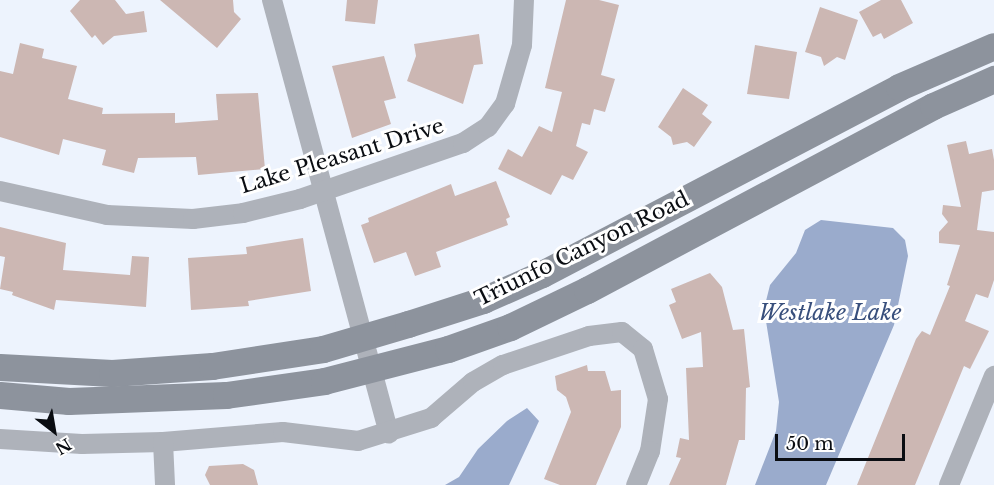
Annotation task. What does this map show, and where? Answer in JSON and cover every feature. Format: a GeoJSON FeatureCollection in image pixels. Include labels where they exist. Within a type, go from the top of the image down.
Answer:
{"type":"FeatureCollection","features":[{"type":"Feature","properties":{"kind":"street"},"geometry":{"type":"LineString","coordinates":[[272,0],[389,433]]}},
{"type":"Feature","properties":{"kind":"street","name":"Lake Pleasant Drive"},"geometry":{"type":"LineString","coordinates":[[0,191],[107,215],[193,219],[243,213],[324,191],[464,143],[488,127],[506,104],[519,55],[524,0]]}},
{"type":"Feature","properties":{"kind":"street","name":"Triunfo Canyon Road"},"geometry":{"type":"LineString","coordinates":[[0,367],[112,373],[212,366],[323,349],[483,300],[542,274],[899,87],[994,46]]}},
{"type":"Feature","properties":{"kind":"street","name":"Triunfo Canyon Road"},"geometry":{"type":"LineString","coordinates":[[0,395],[69,401],[164,400],[237,393],[372,370],[510,327],[933,106],[994,80]]}},
{"type":"Feature","properties":{"kind":"street"},"geometry":{"type":"LineString","coordinates":[[0,439],[82,444],[163,442],[283,432],[347,442],[389,433],[430,418],[473,382],[503,365],[589,336],[622,332],[643,349],[658,399],[650,451],[636,485]]}},
{"type":"Feature","properties":{"kind":"street"},"geometry":{"type":"LineString","coordinates":[[949,485],[994,376]]}},
{"type":"Feature","properties":{"kind":"street"},"geometry":{"type":"LineString","coordinates":[[163,442],[165,485]]}},
{"type":"Feature","properties":{"kind":"water","name":"Westlake Lake"},"geometry":{"type":"Polygon","coordinates":[[[821,220],[893,228],[905,240],[908,256],[894,325],[826,485],[755,485],[776,431],[779,402],[764,309],[770,285],[796,253],[805,230],[821,220]]]}},
{"type":"Feature","properties":{"kind":"water"},"geometry":{"type":"Polygon","coordinates":[[[527,408],[539,421],[509,485],[445,485],[459,477],[478,449],[507,421],[527,408]]]}},
{"type":"Feature","properties":{"kind":"building"},"geometry":{"type":"Polygon","coordinates":[[[80,0],[115,0],[126,14],[144,11],[147,32],[114,36],[103,45],[95,35],[92,38],[70,11],[80,0]]]}},
{"type":"Feature","properties":{"kind":"building"},"geometry":{"type":"Polygon","coordinates":[[[160,0],[233,0],[234,12],[241,19],[217,48],[160,0]]]}},
{"type":"Feature","properties":{"kind":"building"},"geometry":{"type":"Polygon","coordinates":[[[347,0],[378,0],[375,24],[345,21],[347,0]]]}},
{"type":"Feature","properties":{"kind":"building"},"geometry":{"type":"Polygon","coordinates":[[[566,0],[599,0],[619,5],[601,75],[615,79],[605,112],[594,109],[590,125],[582,123],[576,146],[588,152],[573,180],[562,175],[551,195],[498,169],[508,149],[522,157],[539,126],[552,132],[562,92],[545,88],[566,0]]]}},
{"type":"Feature","properties":{"kind":"building"},"geometry":{"type":"Polygon","coordinates":[[[881,0],[901,0],[913,23],[884,39],[881,33],[873,37],[859,12],[881,0]]]}},
{"type":"Feature","properties":{"kind":"building"},"geometry":{"type":"Polygon","coordinates":[[[820,7],[858,20],[845,60],[837,57],[824,66],[821,57],[805,52],[820,7]]]}},
{"type":"Feature","properties":{"kind":"building"},"geometry":{"type":"Polygon","coordinates":[[[479,34],[483,64],[474,65],[463,104],[407,81],[416,56],[414,44],[479,34]]]}},
{"type":"Feature","properties":{"kind":"building"},"geometry":{"type":"Polygon","coordinates":[[[20,43],[44,49],[42,58],[77,66],[68,99],[103,108],[102,114],[175,113],[175,123],[218,120],[216,94],[258,93],[265,169],[198,175],[196,157],[138,158],[134,173],[102,165],[106,150],[63,139],[59,155],[0,137],[0,71],[13,74],[20,43]]]}},
{"type":"Feature","properties":{"kind":"building"},"geometry":{"type":"Polygon","coordinates":[[[755,45],[797,52],[789,99],[747,94],[755,45]]]}},
{"type":"Feature","properties":{"kind":"building"},"geometry":{"type":"Polygon","coordinates":[[[384,56],[396,98],[384,101],[391,124],[352,138],[332,66],[384,56]]]}},
{"type":"Feature","properties":{"kind":"building"},"geometry":{"type":"Polygon","coordinates":[[[683,88],[708,105],[702,114],[712,122],[694,147],[687,142],[673,145],[671,137],[658,127],[683,88]]]}},
{"type":"Feature","properties":{"kind":"building"},"geometry":{"type":"Polygon","coordinates":[[[966,141],[969,154],[992,149],[994,160],[994,190],[982,192],[977,230],[994,232],[994,280],[988,298],[976,294],[965,321],[989,331],[970,369],[964,366],[915,485],[857,485],[916,339],[922,331],[930,335],[950,286],[947,285],[960,245],[939,243],[939,232],[948,222],[942,214],[943,205],[961,207],[947,145],[966,141]]]}},
{"type":"Feature","properties":{"kind":"building"},"geometry":{"type":"Polygon","coordinates":[[[496,181],[510,217],[506,219],[508,225],[436,252],[441,267],[415,276],[406,252],[374,263],[361,225],[369,222],[368,218],[451,184],[455,196],[496,181]]]}},
{"type":"Feature","properties":{"kind":"building"},"geometry":{"type":"Polygon","coordinates":[[[0,227],[66,243],[63,270],[130,275],[132,256],[149,257],[146,307],[56,300],[54,310],[12,295],[13,292],[0,289],[5,257],[0,256],[0,227]]]}},
{"type":"Feature","properties":{"kind":"building"},"geometry":{"type":"Polygon","coordinates":[[[303,238],[311,291],[248,301],[249,306],[191,310],[188,258],[247,254],[246,247],[303,238]]]}},
{"type":"Feature","properties":{"kind":"building"},"geometry":{"type":"Polygon","coordinates":[[[710,273],[722,287],[733,330],[744,329],[750,387],[746,388],[745,440],[739,440],[726,485],[669,485],[681,458],[676,457],[680,438],[689,440],[686,368],[703,367],[701,332],[682,339],[669,305],[676,302],[671,289],[710,273]]]}},
{"type":"Feature","properties":{"kind":"building"},"geometry":{"type":"Polygon","coordinates":[[[587,365],[588,371],[605,371],[611,391],[621,390],[621,427],[596,485],[560,485],[544,479],[571,412],[566,397],[557,390],[555,376],[587,365]]]}},
{"type":"Feature","properties":{"kind":"building"},"geometry":{"type":"Polygon","coordinates":[[[243,464],[254,470],[258,485],[210,485],[205,475],[209,466],[243,464]]]}}]}
